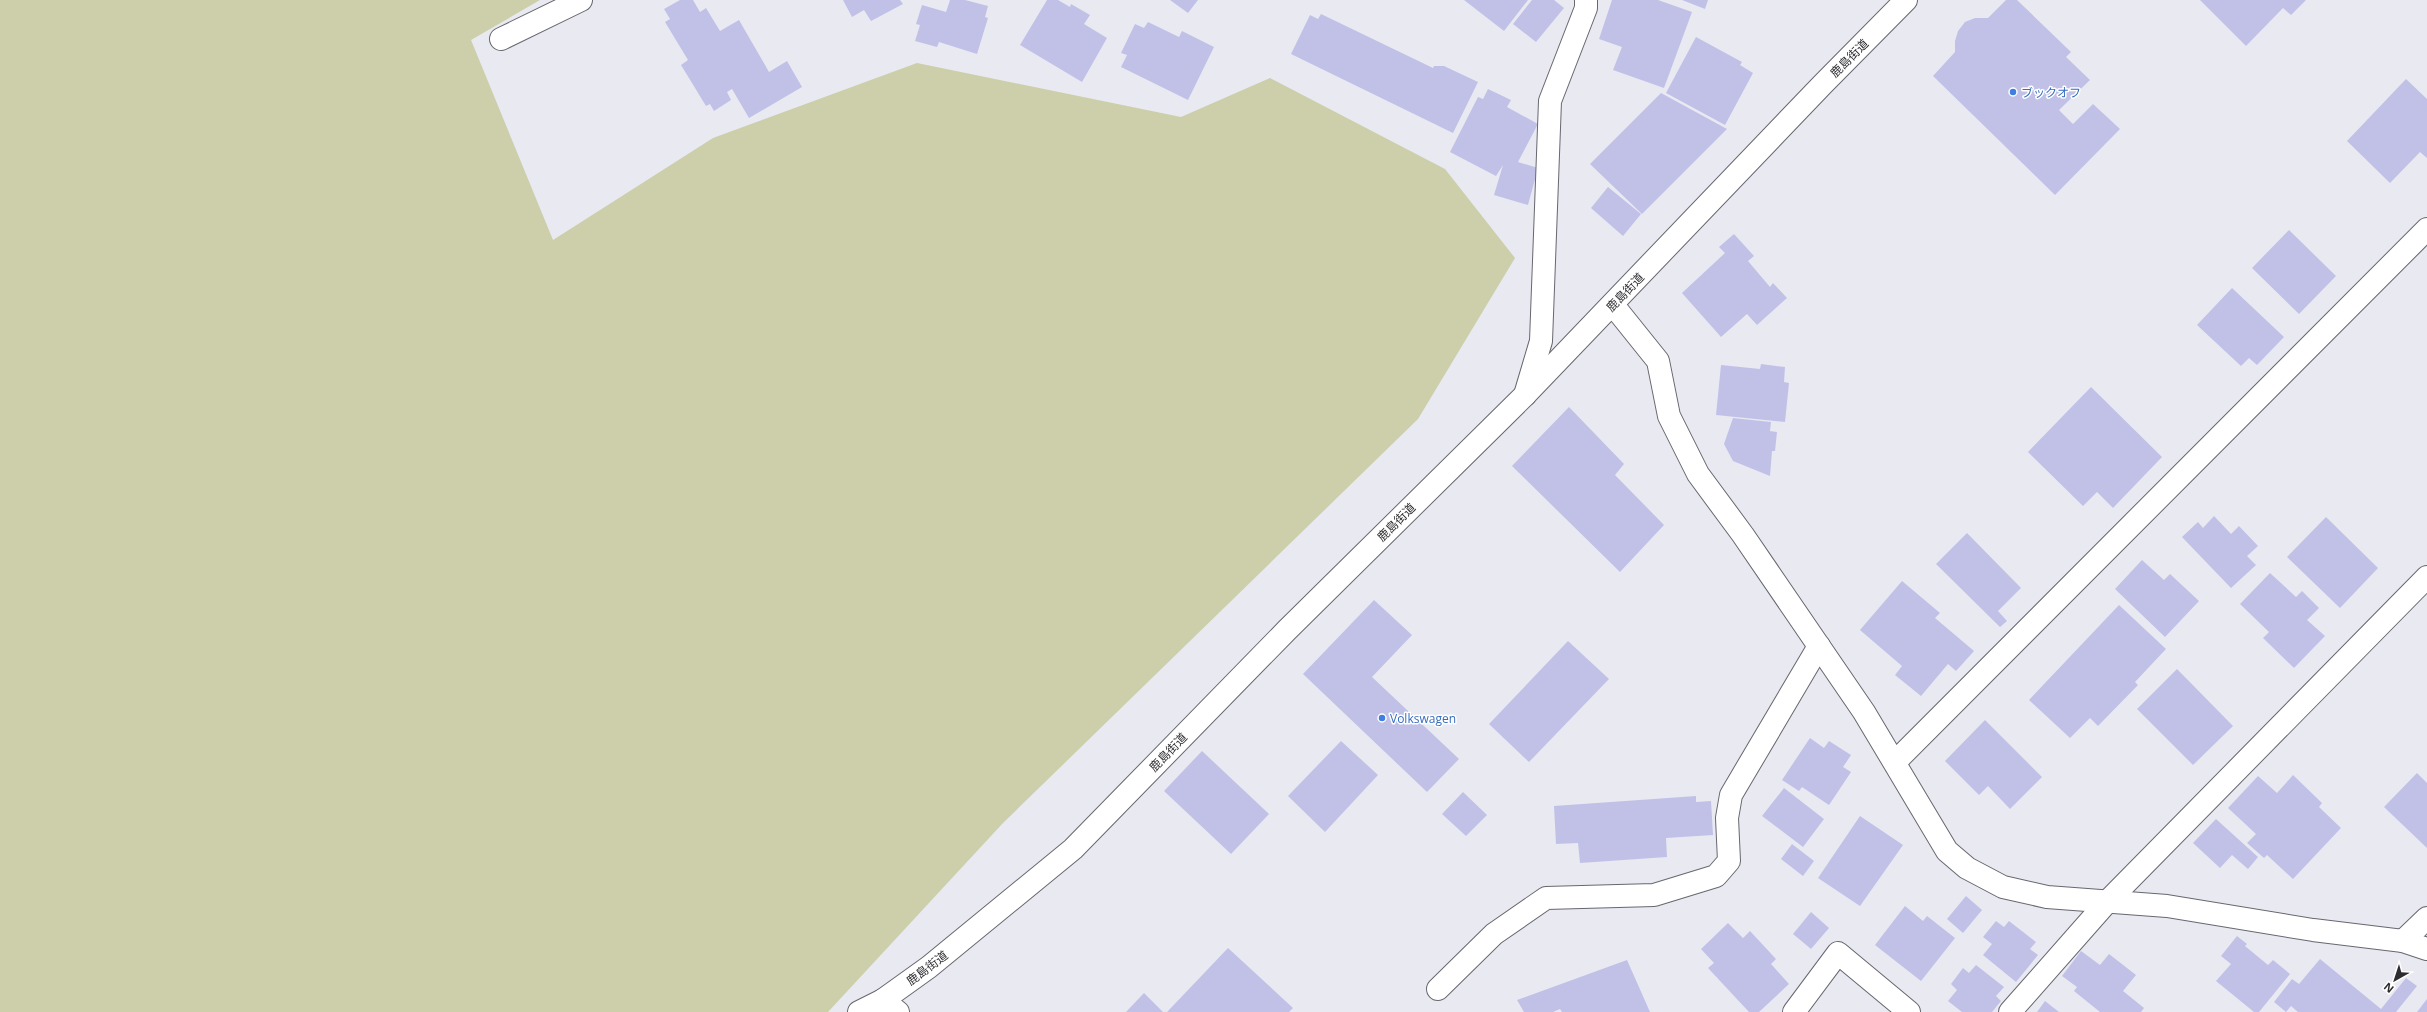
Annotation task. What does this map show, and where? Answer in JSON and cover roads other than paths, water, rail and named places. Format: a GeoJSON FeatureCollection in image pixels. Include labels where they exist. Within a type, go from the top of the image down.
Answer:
{"type":"FeatureCollection","features":[{"type":"Feature","properties":{"kind":"street"},"geometry":{"type":"LineString","coordinates":[[501,39],[581,0]]}},
{"type":"Feature","properties":{"kind":"street"},"geometry":{"type":"LineString","coordinates":[[1525,394],[1541,341],[1550,101],[1586,8],[1586,0]]}},
{"type":"Feature","properties":{"kind":"street","name":"鹿島街道"},"geometry":{"type":"LineString","coordinates":[[858,1012],[891,1006],[935,962],[1072,849],[1287,630],[1613,305],[1822,85],[1906,0]]}},
{"type":"Feature","properties":{"kind":"street"},"geometry":{"type":"LineString","coordinates":[[1895,762],[2427,229]]}},
{"type":"Feature","properties":{"kind":"street"},"geometry":{"type":"LineString","coordinates":[[1613,305],[1658,361],[1669,416],[1698,474],[1743,535],[1819,646],[1895,762],[1947,851],[1967,868],[2003,887],[2047,897],[2167,906],[2313,930],[2403,941],[2427,949]]}},
{"type":"Feature","properties":{"kind":"street"},"geometry":{"type":"LineString","coordinates":[[2010,1012],[2107,902],[2427,577]]}},
{"type":"Feature","properties":{"kind":"street"},"geometry":{"type":"LineString","coordinates":[[1438,989],[1494,934],[1546,898],[1654,895],[1716,876],[1729,861],[1727,818],[1731,795],[1819,646]]}},
{"type":"Feature","properties":{"kind":"street"},"geometry":{"type":"LineString","coordinates":[[2403,941],[2427,918]]}},
{"type":"Feature","properties":{"kind":"street"},"geometry":{"type":"LineString","coordinates":[[1794,1012],[1838,952],[1909,1012]]}},
{"type":"Feature","properties":{"kind":"place","name":"ブックオフ"},"geometry":{"type":"Point","coordinates":[2013,92]}},
{"type":"Feature","properties":{"kind":"place","name":"Volkswagen"},"geometry":{"type":"Point","coordinates":[1382,718]}}]}
